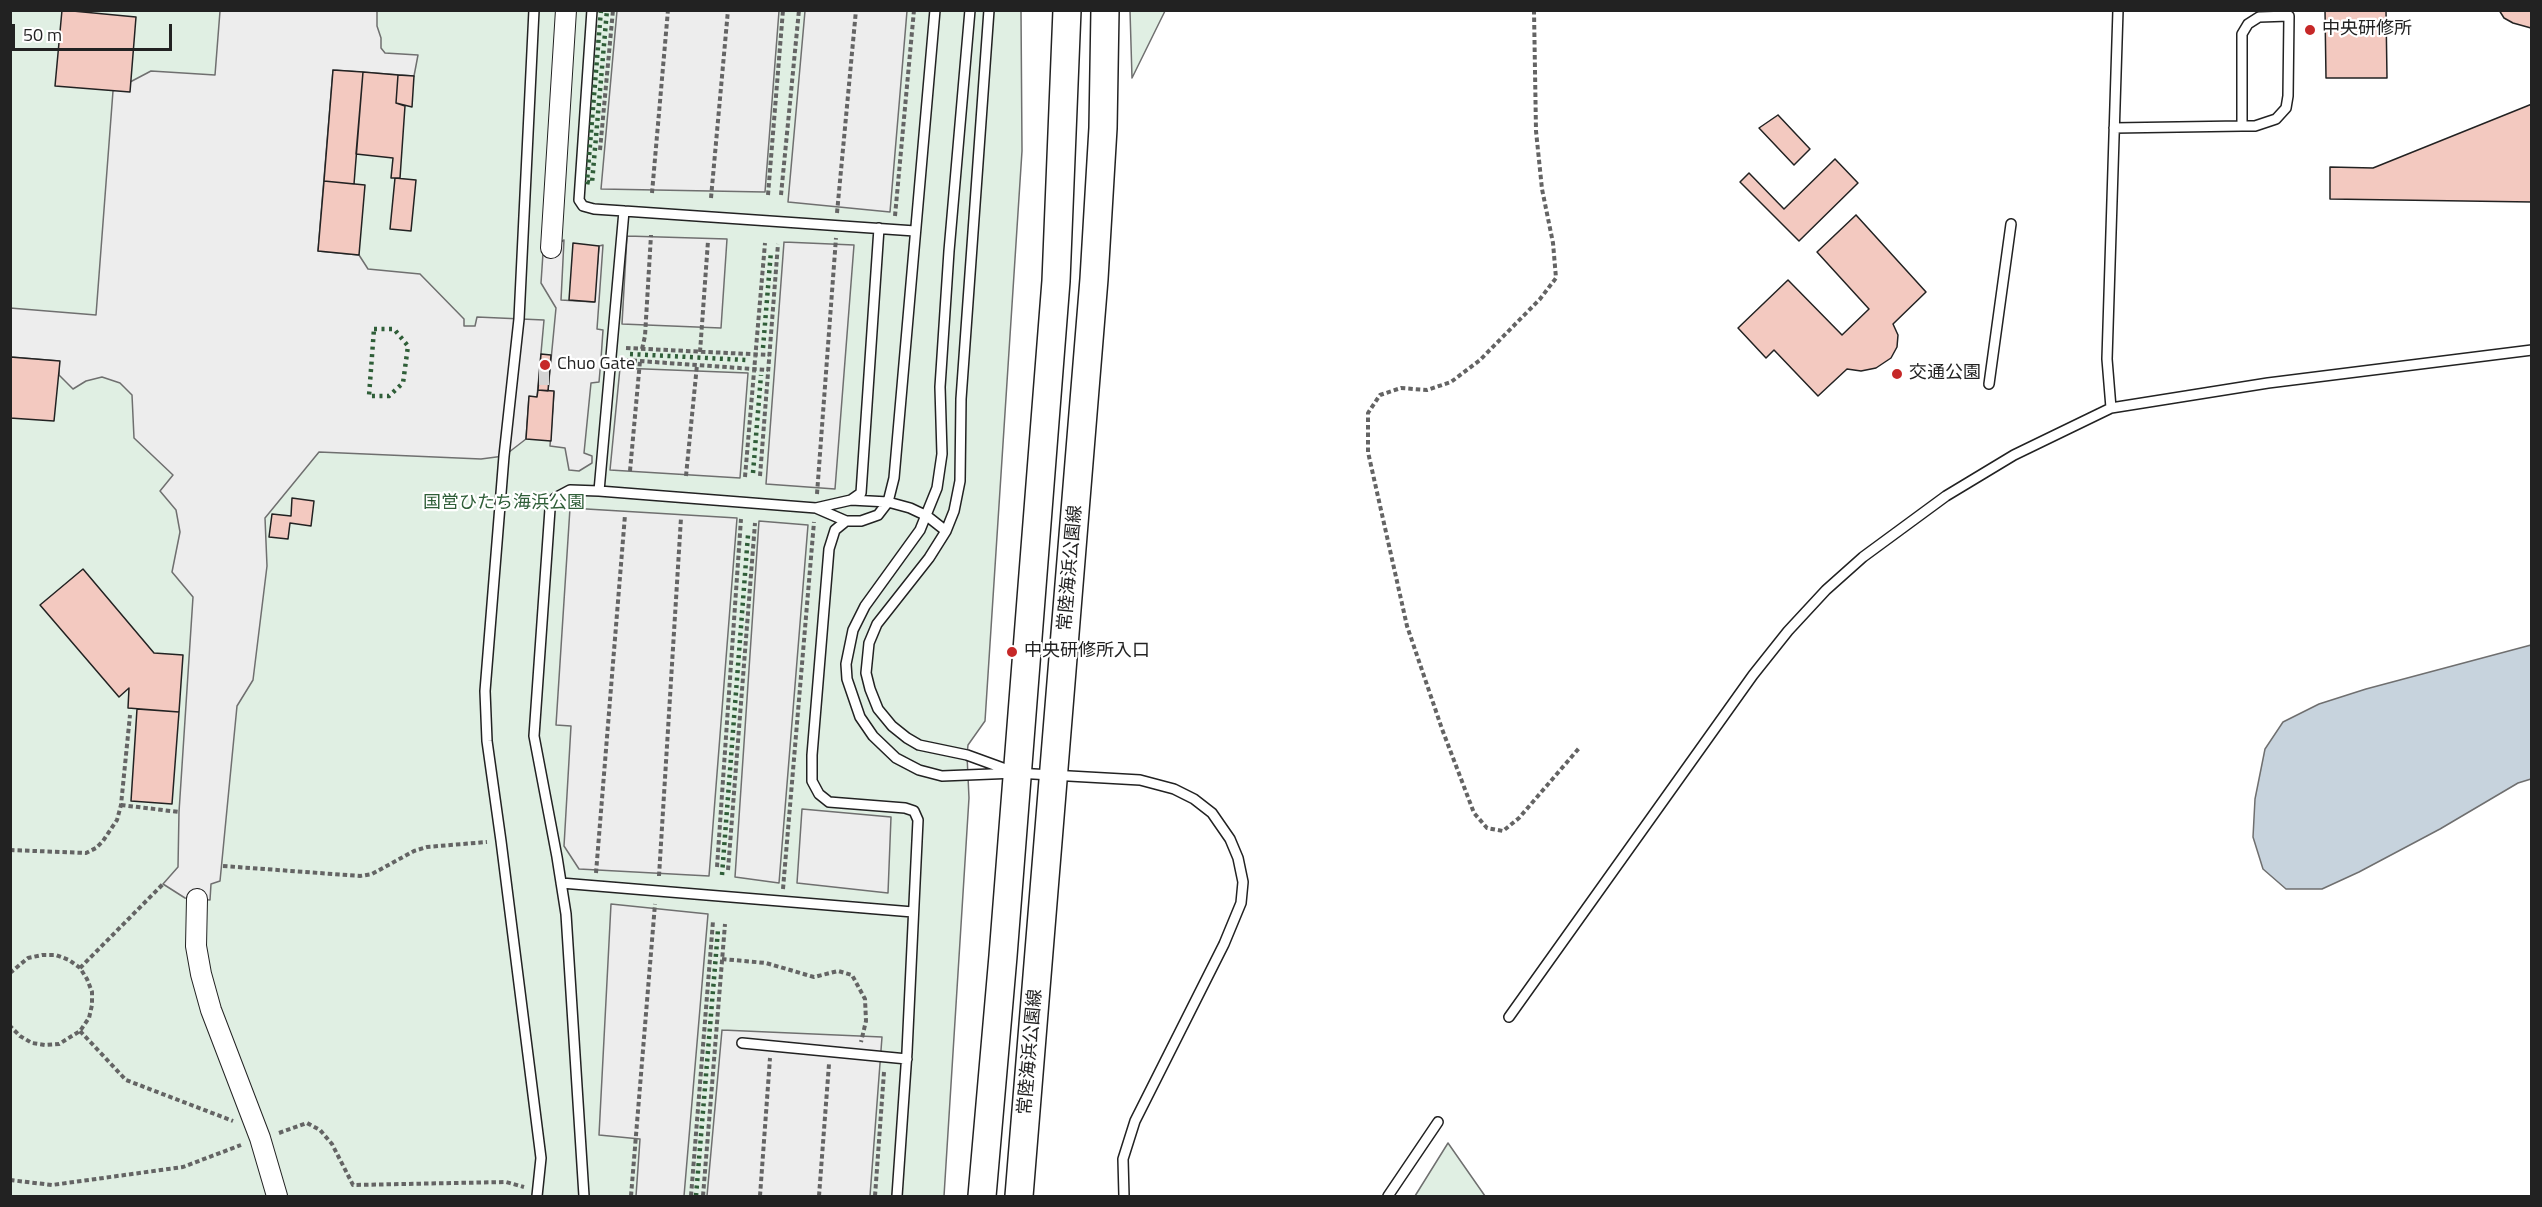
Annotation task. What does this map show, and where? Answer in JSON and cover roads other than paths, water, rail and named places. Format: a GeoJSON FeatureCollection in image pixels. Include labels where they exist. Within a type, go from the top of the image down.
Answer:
{"type":"FeatureCollection","features":[{"type":"Feature","properties":{"kind":"main road","name":"常陸海浜公園線"},"geometry":{"type":"LineString","coordinates":[[982,1197],[1056,281],[1066,10]]}},
{"type":"Feature","properties":{"kind":"main road","name":"常陸海浜公園線"},"geometry":{"type":"LineString","coordinates":[[1019,1197],[1094,279],[1103,128],[1105,10]]}},
{"type":"Feature","properties":{"kind":"street"},"geometry":{"type":"LineString","coordinates":[[551,248],[566,10]]}},
{"type":"Feature","properties":{"kind":"street"},"geometry":{"type":"LineString","coordinates":[[197,899],[196,946],[201,974],[211,1010],[260,1138],[277,1197]]}},
{"type":"Feature","properties":{"kind":"lane"},"geometry":{"type":"LineString","coordinates":[[534,10],[519,319],[504,456],[485,691],[487,741],[541,1158],[538,1193]]}},
{"type":"Feature","properties":{"kind":"lane"},"geometry":{"type":"LineString","coordinates":[[592,10],[579,200],[583,206],[594,209],[915,231]]}},
{"type":"Feature","properties":{"kind":"lane"},"geometry":{"type":"LineString","coordinates":[[816,508],[846,521],[861,521],[878,515],[888,502],[894,478],[935,10]]}},
{"type":"Feature","properties":{"kind":"lane"},"geometry":{"type":"LineString","coordinates":[[970,10],[949,251],[940,387],[942,454],[937,488],[927,516],[865,606],[853,630],[846,664],[852,696],[860,717],[873,736],[896,758],[919,770],[942,776],[1016,773],[1140,780],[1174,789],[1194,798],[1212,813],[1222,826],[1238,858],[1243,882],[1241,903],[1224,944],[1135,1121],[1123,1159],[1124,1197]]}},
{"type":"Feature","properties":{"kind":"lane"},"geometry":{"type":"LineString","coordinates":[[989,10],[961,399],[960,480],[954,511],[946,531],[929,558],[877,624],[867,655],[866,673],[878,709],[891,726],[907,738],[919,745],[950,754],[967,755],[1016,773]]}},
{"type":"Feature","properties":{"kind":"lane"},"geometry":{"type":"LineString","coordinates":[[2110,408],[2107,359],[2118,10]]}},
{"type":"Feature","properties":{"kind":"lane"},"geometry":{"type":"LineString","coordinates":[[2114,128],[2242,126],[2264,124],[2276,119],[2286,108],[2288,96],[2289,16],[2259,17],[2248,24],[2242,34],[2242,126]]}},
{"type":"Feature","properties":{"kind":"lane"},"geometry":{"type":"LineString","coordinates":[[599,491],[624,211]]}},
{"type":"Feature","properties":{"kind":"lane"},"geometry":{"type":"LineString","coordinates":[[1989,384],[2011,224]]}},
{"type":"Feature","properties":{"kind":"lane"},"geometry":{"type":"LineString","coordinates":[[850,500],[861,493],[863,487],[879,228]]}},
{"type":"Feature","properties":{"kind":"lane"},"geometry":{"type":"LineString","coordinates":[[1509,1017],[1753,675],[1788,631],[1826,590],[1863,557],[1946,496],[2014,455],[2110,408],[2268,383],[2532,350]]}},
{"type":"Feature","properties":{"kind":"lane"},"geometry":{"type":"LineString","coordinates":[[584,1197],[566,914],[534,736],[550,509],[555,498],[570,490],[816,508],[850,500],[888,502],[927,516],[946,531]]}},
{"type":"Feature","properties":{"kind":"lane"},"geometry":{"type":"LineString","coordinates":[[846,521],[835,530],[829,549],[812,755],[812,781],[819,794],[829,802],[905,808],[914,811],[918,820],[907,1059],[897,1197]]}},
{"type":"Feature","properties":{"kind":"lane"},"geometry":{"type":"LineString","coordinates":[[561,883],[914,912]]}},
{"type":"Feature","properties":{"kind":"lane"},"geometry":{"type":"LineString","coordinates":[[742,1043],[907,1059]]}},
{"type":"Feature","properties":{"kind":"lane"},"geometry":{"type":"LineString","coordinates":[[1388,1197],[1438,1122]]}},
{"type":"Feature","properties":{"kind":"tunnel"},"geometry":{"type":"LineString","coordinates":[[539,375],[549,375]]}},
{"type":"Feature","properties":{"kind":"place","name":"中央研修所"},"geometry":{"type":"Point","coordinates":[2310,30]}},
{"type":"Feature","properties":{"kind":"place","name":"Chuo Gate"},"geometry":{"type":"Point","coordinates":[545,365]}},
{"type":"Feature","properties":{"kind":"place","name":"交通公園"},"geometry":{"type":"Point","coordinates":[1897,374]}},
{"type":"Feature","properties":{"kind":"place","name":"中央研修所入口"},"geometry":{"type":"Point","coordinates":[1012,652]}},
{"type":"Feature","properties":{"kind":"park label","name":"国営ひたち海浜公園"},"geometry":{"type":"Point","coordinates":[504,504]}}]}
